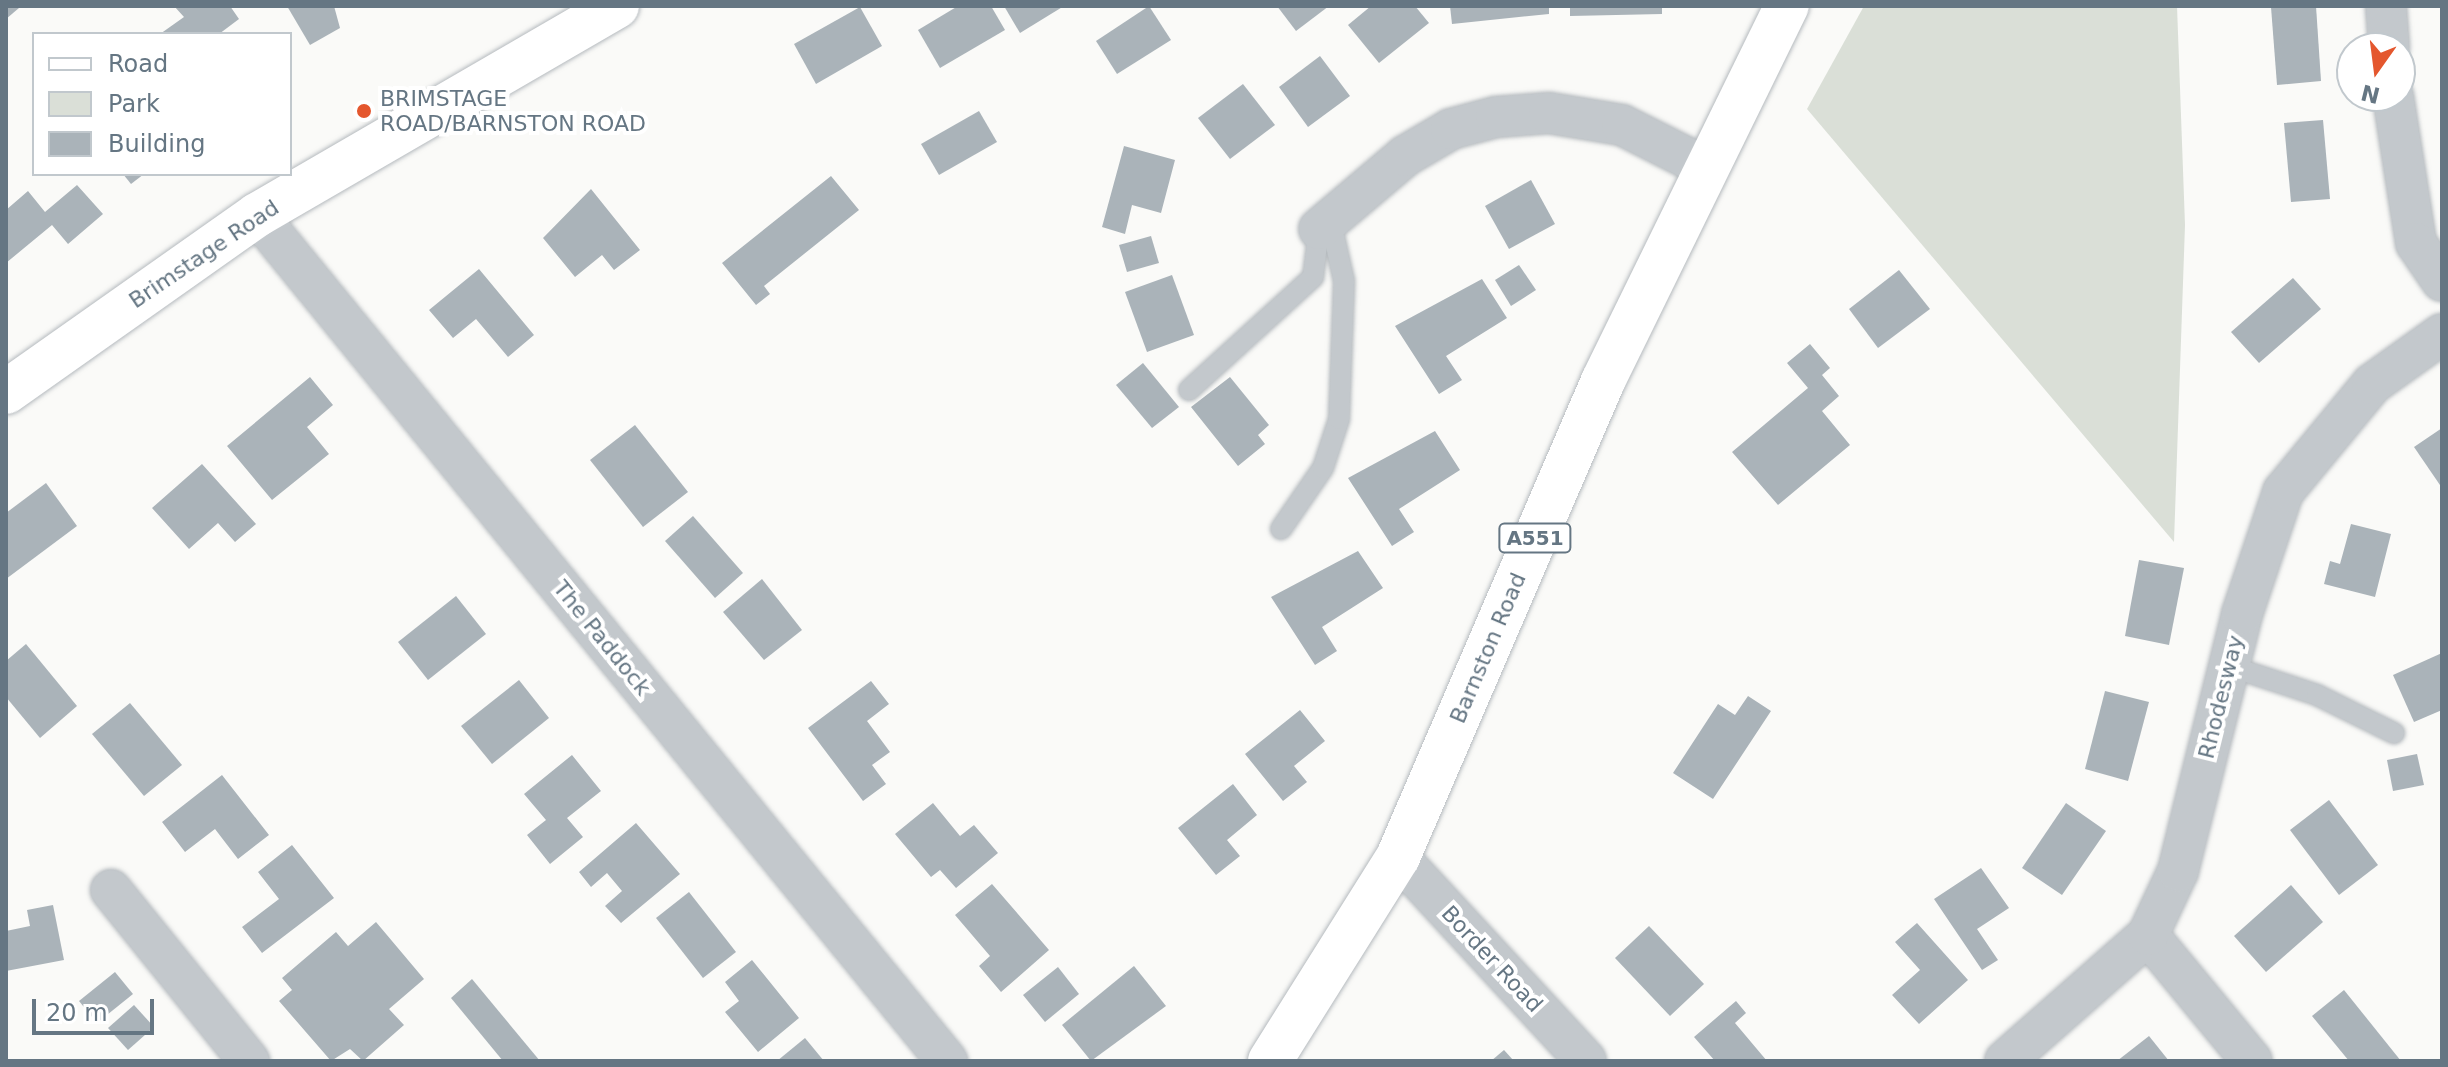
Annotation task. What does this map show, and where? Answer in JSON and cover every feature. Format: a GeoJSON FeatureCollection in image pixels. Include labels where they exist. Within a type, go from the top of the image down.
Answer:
{"type":"FeatureCollection","features":[{"type":"Feature","properties":{"kind":"main road","name":"Brimstage Road"},"geometry":{"type":"LineString","coordinates":[[9,383],[257,215],[617,6]]}},
{"type":"Feature","properties":{"kind":"main road","name":"Barnston Road"},"geometry":{"type":"LineString","coordinates":[[1270,1061],[1398,857],[1603,381],[1705,167],[1787,6]]}},
{"type":"Feature","properties":{"kind":"street"},"geometry":{"type":"LineString","coordinates":[[2386,6],[2388,32]]}},
{"type":"Feature","properties":{"kind":"street"},"geometry":{"type":"LineString","coordinates":[[2396,112],[2416,243],[2442,281]]}},
{"type":"Feature","properties":{"kind":"street"},"geometry":{"type":"LineString","coordinates":[[1324,224],[1405,156],[1451,129],[1496,117],[1549,113],[1622,125],[1705,167]]}},
{"type":"Feature","properties":{"kind":"street","name":"The Paddock"},"geometry":{"type":"LineString","coordinates":[[257,215],[947,1061]]}},
{"type":"Feature","properties":{"kind":"street","name":"Rhodesway"},"geometry":{"type":"LineString","coordinates":[[2005,1061],[2148,935],[2178,871],[2229,666],[2283,492],[2372,384],[2442,334]]}},
{"type":"Feature","properties":{"kind":"street","name":"Border Road"},"geometry":{"type":"LineString","coordinates":[[1398,857],[1586,1061]]}},
{"type":"Feature","properties":{"kind":"street"},"geometry":{"type":"LineString","coordinates":[[111,890],[249,1061]]}},
{"type":"Feature","properties":{"kind":"street"},"geometry":{"type":"LineString","coordinates":[[2148,935],[2252,1061]]}},
{"type":"Feature","properties":{"kind":"lane"},"geometry":{"type":"LineString","coordinates":[[1189,390],[1313,277],[1324,224]]}},
{"type":"Feature","properties":{"kind":"lane"},"geometry":{"type":"LineString","coordinates":[[1281,529],[1323,468],[1339,419],[1344,281],[1324,224]]}},
{"type":"Feature","properties":{"kind":"lane"},"geometry":{"type":"LineString","coordinates":[[2229,666],[2317,695],[2394,733]]}},
{"type":"Feature","properties":{"kind":"green space"},"geometry":{"type":"Polygon","coordinates":[[[1864,6],[2177,6],[2185,225],[2174,542],[1807,109],[1864,6]]]}},
{"type":"Feature","properties":{"kind":"building"},"geometry":{"type":"Polygon","coordinates":[[[6,6],[17,6],[19,8],[6,19],[6,6]]]}},
{"type":"Feature","properties":{"kind":"building"},"geometry":{"type":"Polygon","coordinates":[[[174,6],[230,6],[239,19],[222,32],[163,32],[184,17],[174,6]]]}},
{"type":"Feature","properties":{"kind":"building"},"geometry":{"type":"Polygon","coordinates":[[[287,6],[334,6],[340,28],[310,45],[287,6]]]}},
{"type":"Feature","properties":{"kind":"building"},"geometry":{"type":"Polygon","coordinates":[[[958,6],[991,6],[1005,30],[940,68],[918,30],[958,6]]]}},
{"type":"Feature","properties":{"kind":"building"},"geometry":{"type":"Polygon","coordinates":[[[1004,6],[1064,6],[1020,33],[1004,6]]]}},
{"type":"Feature","properties":{"kind":"building"},"geometry":{"type":"Polygon","coordinates":[[[1149,6],[1171,40],[1117,74],[1096,41],[1149,6]]]}},
{"type":"Feature","properties":{"kind":"building"},"geometry":{"type":"Polygon","coordinates":[[[1277,6],[1329,6],[1296,31],[1277,6]]]}},
{"type":"Feature","properties":{"kind":"building"},"geometry":{"type":"Polygon","coordinates":[[[1371,6],[1415,6],[1429,23],[1379,63],[1348,25],[1371,6]]]}},
{"type":"Feature","properties":{"kind":"building"},"geometry":{"type":"Polygon","coordinates":[[[1450,6],[1549,6],[1549,14],[1452,24],[1450,6]]]}},
{"type":"Feature","properties":{"kind":"building"},"geometry":{"type":"Polygon","coordinates":[[[1570,6],[1662,6],[1662,14],[1570,16],[1570,6]]]}},
{"type":"Feature","properties":{"kind":"building"},"geometry":{"type":"Polygon","coordinates":[[[2316,6],[2321,81],[2277,85],[2271,7],[2316,6]]]}},
{"type":"Feature","properties":{"kind":"building"},"geometry":{"type":"Polygon","coordinates":[[[860,7],[882,46],[816,84],[794,44],[860,7]]]}},
{"type":"Feature","properties":{"kind":"building"},"geometry":{"type":"Polygon","coordinates":[[[1320,56],[1350,96],[1308,127],[1279,87],[1320,56]]]}},
{"type":"Feature","properties":{"kind":"building"},"geometry":{"type":"Polygon","coordinates":[[[1243,84],[1275,125],[1230,159],[1198,118],[1243,84]]]}},
{"type":"Feature","properties":{"kind":"building"},"geometry":{"type":"Polygon","coordinates":[[[979,111],[997,142],[939,175],[921,144],[979,111]]]}},
{"type":"Feature","properties":{"kind":"building"},"geometry":{"type":"Polygon","coordinates":[[[2323,120],[2330,199],[2291,202],[2284,123],[2323,120]]]}},
{"type":"Feature","properties":{"kind":"building"},"geometry":{"type":"Polygon","coordinates":[[[1124,146],[1175,160],[1161,213],[1132,205],[1125,234],[1102,227],[1124,146]]]}},
{"type":"Feature","properties":{"kind":"building"},"geometry":{"type":"Polygon","coordinates":[[[125,176],[141,176],[131,184],[125,176]]]}},
{"type":"Feature","properties":{"kind":"building"},"geometry":{"type":"Polygon","coordinates":[[[831,176],[859,210],[764,286],[770,294],[756,305],[722,263],[831,176]]]}},
{"type":"Feature","properties":{"kind":"building"},"geometry":{"type":"Polygon","coordinates":[[[1531,180],[1555,224],[1509,249],[1485,206],[1531,180]]]}},
{"type":"Feature","properties":{"kind":"building"},"geometry":{"type":"Polygon","coordinates":[[[77,185],[103,214],[68,244],[52,225],[6,263],[6,210],[28,191],[45,212],[77,185]]]}},
{"type":"Feature","properties":{"kind":"building"},"geometry":{"type":"Polygon","coordinates":[[[591,189],[640,250],[614,270],[602,255],[575,277],[543,238],[591,189]]]}},
{"type":"Feature","properties":{"kind":"building"},"geometry":{"type":"Polygon","coordinates":[[[1151,236],[1159,263],[1127,272],[1119,245],[1151,236]]]}},
{"type":"Feature","properties":{"kind":"building"},"geometry":{"type":"Polygon","coordinates":[[[1519,265],[1536,290],[1511,306],[1495,280],[1519,265]]]}},
{"type":"Feature","properties":{"kind":"building"},"geometry":{"type":"Polygon","coordinates":[[[479,269],[534,335],[508,357],[476,319],[453,338],[429,310],[479,269]]]}},
{"type":"Feature","properties":{"kind":"building"},"geometry":{"type":"Polygon","coordinates":[[[1899,270],[1930,309],[1878,348],[1849,309],[1899,270]]]}},
{"type":"Feature","properties":{"kind":"building"},"geometry":{"type":"Polygon","coordinates":[[[1172,275],[1194,335],[1147,352],[1125,292],[1172,275]]]}},
{"type":"Feature","properties":{"kind":"building"},"geometry":{"type":"Polygon","coordinates":[[[2293,278],[2321,309],[2259,363],[2231,332],[2293,278]]]}},
{"type":"Feature","properties":{"kind":"building"},"geometry":{"type":"Polygon","coordinates":[[[1482,279],[1507,318],[1446,356],[1462,380],[1439,394],[1395,326],[1482,279]]]}},
{"type":"Feature","properties":{"kind":"building"},"geometry":{"type":"Polygon","coordinates":[[[1810,344],[1830,368],[1822,375],[1839,396],[1822,411],[1850,445],[1778,505],[1732,452],[1808,388],[1787,363],[1810,344]]]}},
{"type":"Feature","properties":{"kind":"building"},"geometry":{"type":"Polygon","coordinates":[[[1143,363],[1179,407],[1152,428],[1116,385],[1143,363]]]}},
{"type":"Feature","properties":{"kind":"building"},"geometry":{"type":"Polygon","coordinates":[[[310,377],[333,405],[307,427],[329,454],[272,500],[227,446],[310,377]]]}},
{"type":"Feature","properties":{"kind":"building"},"geometry":{"type":"Polygon","coordinates":[[[1230,377],[1269,425],[1258,435],[1265,444],[1238,466],[1191,407],[1230,377]]]}},
{"type":"Feature","properties":{"kind":"building"},"geometry":{"type":"Polygon","coordinates":[[[635,425],[688,492],[643,527],[590,460],[635,425]]]}},
{"type":"Feature","properties":{"kind":"building"},"geometry":{"type":"Polygon","coordinates":[[[2442,428],[2442,488],[2414,447],[2442,428]]]}},
{"type":"Feature","properties":{"kind":"building"},"geometry":{"type":"Polygon","coordinates":[[[1435,431],[1460,470],[1399,509],[1414,532],[1392,546],[1348,478],[1435,431]]]}},
{"type":"Feature","properties":{"kind":"building"},"geometry":{"type":"Polygon","coordinates":[[[202,464],[256,524],[235,542],[218,523],[189,549],[152,508],[202,464]]]}},
{"type":"Feature","properties":{"kind":"building"},"geometry":{"type":"Polygon","coordinates":[[[46,483],[77,526],[6,579],[6,513],[46,483]]]}},
{"type":"Feature","properties":{"kind":"building"},"geometry":{"type":"Polygon","coordinates":[[[693,516],[743,573],[715,598],[665,541],[693,516]]]}},
{"type":"Feature","properties":{"kind":"building"},"geometry":{"type":"Polygon","coordinates":[[[2351,524],[2391,534],[2375,597],[2324,584],[2330,561],[2340,564],[2351,524]]]}},
{"type":"Feature","properties":{"kind":"building"},"geometry":{"type":"Polygon","coordinates":[[[1358,551],[1383,588],[1322,627],[1337,651],[1315,665],[1271,597],[1358,551]]]}},
{"type":"Feature","properties":{"kind":"building"},"geometry":{"type":"Polygon","coordinates":[[[2139,560],[2184,568],[2169,645],[2125,636],[2139,560]]]}},
{"type":"Feature","properties":{"kind":"building"},"geometry":{"type":"Polygon","coordinates":[[[762,579],[802,630],[764,660],[723,612],[762,579]]]}},
{"type":"Feature","properties":{"kind":"building"},"geometry":{"type":"Polygon","coordinates":[[[456,596],[486,634],[428,680],[398,642],[456,596]]]}},
{"type":"Feature","properties":{"kind":"building"},"geometry":{"type":"Polygon","coordinates":[[[26,644],[77,706],[40,738],[6,697],[6,661],[26,644]]]}},
{"type":"Feature","properties":{"kind":"building"},"geometry":{"type":"Polygon","coordinates":[[[2442,653],[2442,710],[2414,722],[2393,675],[2442,653]]]}},
{"type":"Feature","properties":{"kind":"building"},"geometry":{"type":"Polygon","coordinates":[[[519,680],[549,718],[492,764],[461,726],[519,680]]]}},
{"type":"Feature","properties":{"kind":"building"},"geometry":{"type":"Polygon","coordinates":[[[871,681],[889,704],[867,721],[890,752],[872,765],[886,784],[863,801],[808,728],[871,681]]]}},
{"type":"Feature","properties":{"kind":"building"},"geometry":{"type":"Polygon","coordinates":[[[2105,691],[2149,702],[2128,781],[2085,769],[2105,691]]]}},
{"type":"Feature","properties":{"kind":"building"},"geometry":{"type":"Polygon","coordinates":[[[1748,696],[1771,711],[1713,799],[1673,773],[1718,704],[1735,715],[1748,696]]]}},
{"type":"Feature","properties":{"kind":"building"},"geometry":{"type":"Polygon","coordinates":[[[130,703],[182,765],[144,796],[92,734],[130,703]]]}},
{"type":"Feature","properties":{"kind":"building"},"geometry":{"type":"Polygon","coordinates":[[[1300,710],[1325,741],[1294,766],[1307,782],[1283,801],[1245,754],[1300,710]]]}},
{"type":"Feature","properties":{"kind":"building"},"geometry":{"type":"Polygon","coordinates":[[[2417,754],[2424,785],[2393,791],[2387,760],[2417,754]]]}},
{"type":"Feature","properties":{"kind":"building"},"geometry":{"type":"Polygon","coordinates":[[[572,755],[601,791],[567,818],[583,837],[550,864],[527,835],[546,820],[524,794],[572,755]]]}},
{"type":"Feature","properties":{"kind":"building"},"geometry":{"type":"Polygon","coordinates":[[[222,775],[269,835],[238,859],[215,829],[185,852],[162,822],[222,775]]]}},
{"type":"Feature","properties":{"kind":"building"},"geometry":{"type":"Polygon","coordinates":[[[1233,784],[1257,815],[1227,840],[1240,856],[1216,875],[1178,828],[1233,784]]]}},
{"type":"Feature","properties":{"kind":"building"},"geometry":{"type":"Polygon","coordinates":[[[2329,800],[2378,865],[2339,895],[2290,830],[2329,800]]]}},
{"type":"Feature","properties":{"kind":"building"},"geometry":{"type":"Polygon","coordinates":[[[933,803],[960,836],[974,825],[998,853],[956,888],[940,870],[931,877],[895,834],[933,803]]]}},
{"type":"Feature","properties":{"kind":"building"},"geometry":{"type":"Polygon","coordinates":[[[2066,803],[2106,831],[2062,895],[2022,868],[2066,803]]]}},
{"type":"Feature","properties":{"kind":"building"},"geometry":{"type":"Polygon","coordinates":[[[636,823],[680,874],[621,923],[605,906],[622,891],[607,873],[591,887],[579,872],[636,823]]]}},
{"type":"Feature","properties":{"kind":"building"},"geometry":{"type":"Polygon","coordinates":[[[292,845],[334,898],[262,953],[242,927],[279,899],[258,872],[292,845]]]}},
{"type":"Feature","properties":{"kind":"building"},"geometry":{"type":"Polygon","coordinates":[[[1981,868],[2009,908],[1977,929],[1998,960],[1982,970],[1934,899],[1981,868]]]}},
{"type":"Feature","properties":{"kind":"building"},"geometry":{"type":"Polygon","coordinates":[[[992,884],[1049,950],[1001,992],[979,966],[990,956],[955,915],[992,884]]]}},
{"type":"Feature","properties":{"kind":"building"},"geometry":{"type":"Polygon","coordinates":[[[2291,885],[2323,922],[2266,972],[2234,936],[2291,885]]]}},
{"type":"Feature","properties":{"kind":"building"},"geometry":{"type":"Polygon","coordinates":[[[689,892],[736,952],[703,978],[656,918],[689,892]]]}},
{"type":"Feature","properties":{"kind":"building"},"geometry":{"type":"Polygon","coordinates":[[[53,905],[64,960],[6,971],[6,931],[30,926],[27,910],[53,905]]]}},
{"type":"Feature","properties":{"kind":"building"},"geometry":{"type":"Polygon","coordinates":[[[376,922],[424,979],[389,1009],[404,1025],[363,1061],[350,1049],[331,1061],[279,1001],[292,990],[282,978],[336,932],[348,946],[376,922]]]}},
{"type":"Feature","properties":{"kind":"building"},"geometry":{"type":"Polygon","coordinates":[[[1917,923],[1968,980],[1919,1024],[1892,995],[1920,970],[1895,942],[1917,923]]]}},
{"type":"Feature","properties":{"kind":"building"},"geometry":{"type":"Polygon","coordinates":[[[1649,926],[1704,984],[1670,1016],[1615,958],[1649,926]]]}},
{"type":"Feature","properties":{"kind":"building"},"geometry":{"type":"Polygon","coordinates":[[[752,960],[799,1018],[758,1052],[725,1012],[739,1001],[725,982],[752,960]]]}},
{"type":"Feature","properties":{"kind":"building"},"geometry":{"type":"Polygon","coordinates":[[[1134,966],[1166,1006],[1091,1061],[1062,1025],[1134,966]]]}},
{"type":"Feature","properties":{"kind":"building"},"geometry":{"type":"Polygon","coordinates":[[[1058,967],[1079,994],[1045,1022],[1023,995],[1058,967]]]}},
{"type":"Feature","properties":{"kind":"building"},"geometry":{"type":"Polygon","coordinates":[[[115,972],[133,994],[97,1023],[79,1001],[115,972]]]}},
{"type":"Feature","properties":{"kind":"building"},"geometry":{"type":"Polygon","coordinates":[[[472,979],[540,1061],[503,1061],[451,998],[472,979]]]}},
{"type":"Feature","properties":{"kind":"building"},"geometry":{"type":"Polygon","coordinates":[[[2344,990],[2401,1061],[2349,1061],[2312,1016],[2344,990]]]}},
{"type":"Feature","properties":{"kind":"building"},"geometry":{"type":"Polygon","coordinates":[[[1736,1001],[1746,1013],[1735,1023],[1767,1061],[1715,1061],[1694,1037],[1736,1001]]]}},
{"type":"Feature","properties":{"kind":"building"},"geometry":{"type":"Polygon","coordinates":[[[134,1005],[154,1027],[128,1050],[108,1028],[134,1005]]]}},
{"type":"Feature","properties":{"kind":"building"},"geometry":{"type":"Polygon","coordinates":[[[2149,1036],[2169,1061],[2117,1061],[2149,1036]]]}},
{"type":"Feature","properties":{"kind":"building"},"geometry":{"type":"Polygon","coordinates":[[[805,1038],[824,1061],[777,1061],[805,1038]]]}},
{"type":"Feature","properties":{"kind":"building"},"geometry":{"type":"Polygon","coordinates":[[[1504,1050],[1514,1061],[1491,1061],[1504,1050]]]}},
{"type":"Feature","properties":{"kind":"place","name":"BRIMSTAGE ROAD/BARNSTON ROAD"},"geometry":{"type":"Point","coordinates":[364,111]}}]}
